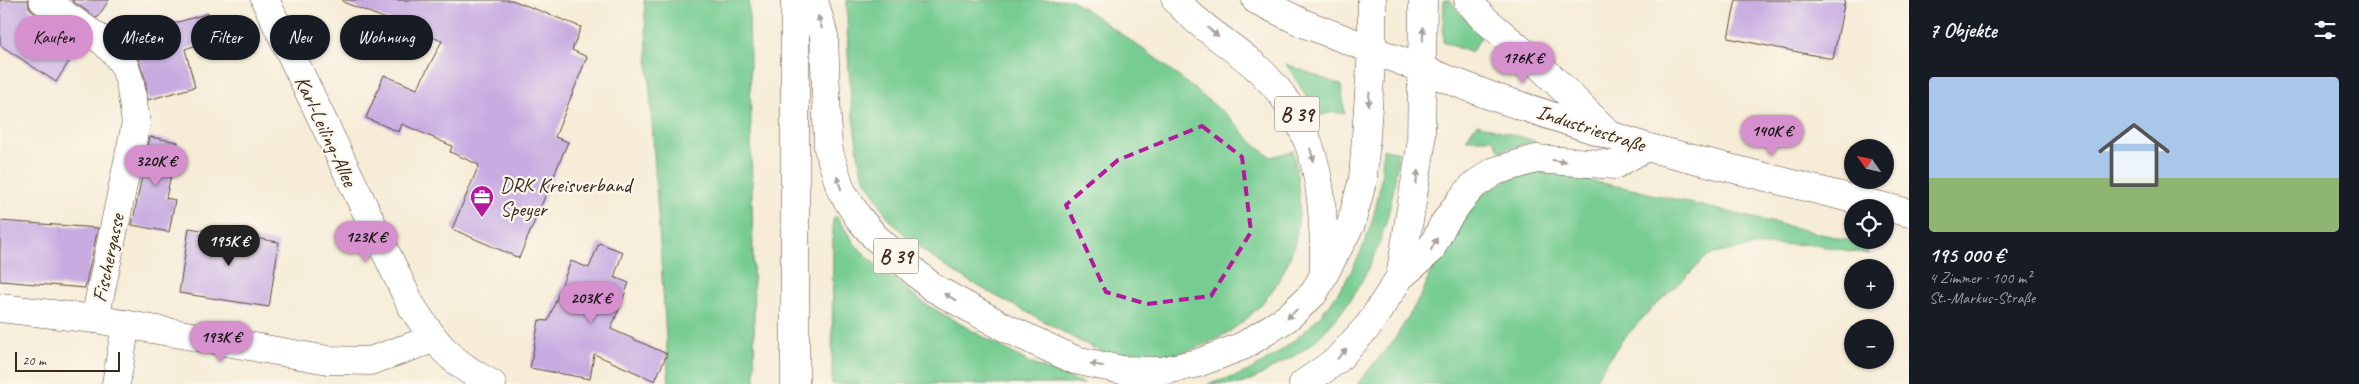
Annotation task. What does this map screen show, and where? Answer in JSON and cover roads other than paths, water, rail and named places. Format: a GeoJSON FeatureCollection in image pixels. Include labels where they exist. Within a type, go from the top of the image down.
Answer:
{"type":"FeatureCollection","features":[{"type":"Feature","properties":{"kind":"main road","name":"Fischergasse"},"geometry":{"type":"LineString","coordinates":[[43,0],[103,41],[116,54],[125,68],[130,83],[136,123],[95,319]]}},
{"type":"Feature","properties":{"kind":"main road","name":"Karl-Leiling-Allee"},"geometry":{"type":"LineString","coordinates":[[265,0],[411,305],[433,339],[455,363],[492,384]]}},
{"type":"Feature","properties":{"kind":"main road"},"geometry":{"type":"LineString","coordinates":[[794,0],[795,384]]}},
{"type":"Feature","properties":{"kind":"main road","name":"B 39"},"geometry":{"type":"LineString","coordinates":[[814,0],[824,36],[828,148],[841,190],[858,217],[875,237],[932,287],[1004,327],[1075,360],[1122,370],[1162,371],[1198,363],[1243,346],[1288,318],[1314,293],[1324,278],[1351,224],[1363,179],[1372,50]]}},
{"type":"Feature","properties":{"kind":"main road","name":"B 39"},"geometry":{"type":"LineString","coordinates":[[1176,0],[1264,74],[1296,113],[1306,133],[1321,188],[1324,278]]}},
{"type":"Feature","properties":{"kind":"main road","name":"Industriestraße"},"geometry":{"type":"LineString","coordinates":[[1256,0],[1303,23],[1491,96],[1646,147],[1909,213]]}},
{"type":"Feature","properties":{"kind":"main road"},"geometry":{"type":"LineString","coordinates":[[1372,0],[1372,50]]}},
{"type":"Feature","properties":{"kind":"main road"},"geometry":{"type":"LineString","coordinates":[[1400,277],[1421,146],[1423,0]]}},
{"type":"Feature","properties":{"kind":"main road"},"geometry":{"type":"LineString","coordinates":[[1468,0],[1482,17],[1540,66],[1610,135]]}},
{"type":"Feature","properties":{"kind":"main road"},"geometry":{"type":"LineString","coordinates":[[1303,384],[1336,360],[1369,325],[1400,277],[1430,251],[1443,225],[1460,201],[1474,185],[1494,171],[1536,159],[1615,165],[1646,147]]}},
{"type":"Feature","properties":{"kind":"main road"},"geometry":{"type":"LineString","coordinates":[[0,308],[95,319],[328,360],[370,361],[433,339]]}},
{"type":"Feature","properties":{"kind":"main road"},"geometry":{"type":"LineString","coordinates":[[116,384],[126,324]]}},
{"type":"Feature","properties":{"kind":"place","name":"DRK Kreisverband Speyer"},"geometry":{"type":"Point","coordinates":[482,218]}}]}
